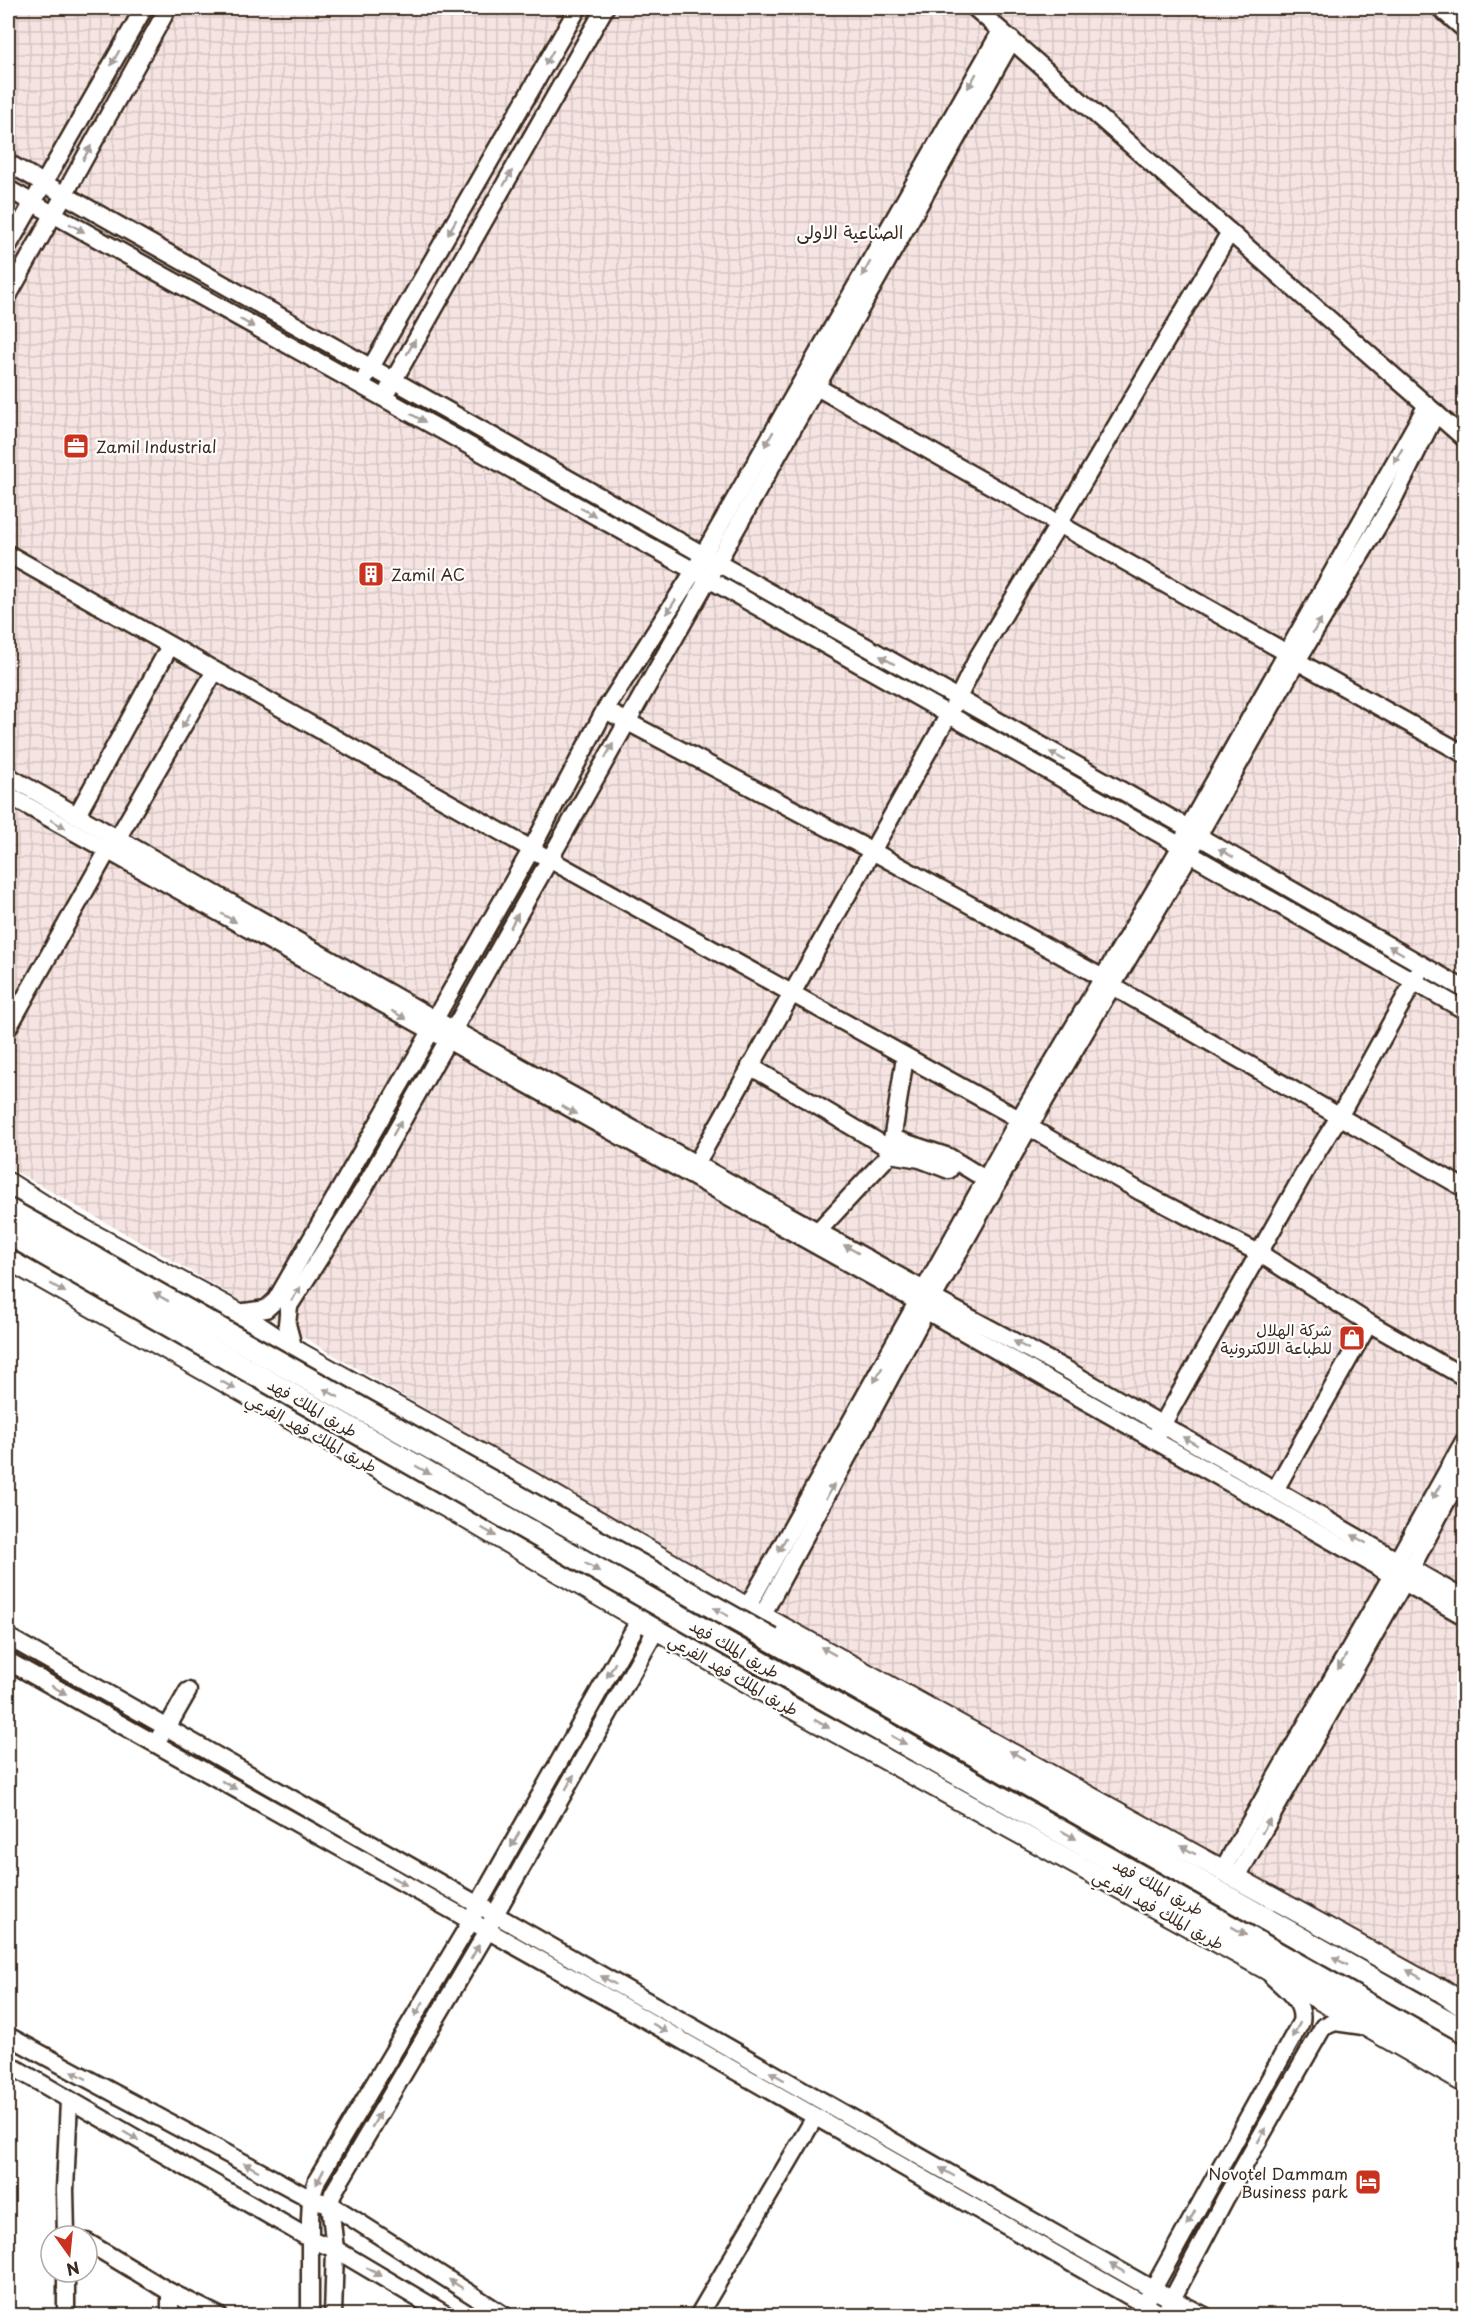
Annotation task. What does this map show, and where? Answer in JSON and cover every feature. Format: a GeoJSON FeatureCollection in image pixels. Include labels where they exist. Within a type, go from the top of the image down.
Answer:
{"type":"FeatureCollection","features":[{"type":"Feature","properties":{"kind":"highway","name":"طريق الملك فهد"},"geometry":{"type":"LineString","coordinates":[[8,1210],[1464,2031]]}},
{"type":"Feature","properties":{"kind":"highway","name":"طريق الملك فهد"},"geometry":{"type":"LineString","coordinates":[[8,1233],[756,1660],[1464,2059]]}},
{"type":"Feature","properties":{"kind":"highway"},"geometry":{"type":"LineString","coordinates":[[1441,1990],[1464,2005]]}},
{"type":"Feature","properties":{"kind":"main road"},"geometry":{"type":"LineString","coordinates":[[8,1183],[73,1224],[238,1313],[294,1350],[530,1481],[754,1612],[1441,1990]]}},
{"type":"Feature","properties":{"kind":"main road","name":"طريق الملك فهد الفرعي"},"geometry":{"type":"LineString","coordinates":[[8,1259],[459,1514],[785,1704],[1263,1967],[1464,2082]]}},
{"type":"Feature","properties":{"kind":"main road"},"geometry":{"type":"LineString","coordinates":[[459,1514],[360,1448],[353,1441],[352,1435],[358,1422],[366,1418],[386,1416],[418,1428],[530,1481]]}},
{"type":"Feature","properties":{"kind":"street"},"geometry":{"type":"LineString","coordinates":[[8,246],[143,8],[164,14],[8,296]]}},
{"type":"Feature","properties":{"kind":"street"},"geometry":{"type":"LineString","coordinates":[[361,386],[578,8]]}},
{"type":"Feature","properties":{"kind":"street"},"geometry":{"type":"LineString","coordinates":[[385,399],[393,380],[605,8]]}},
{"type":"Feature","properties":{"kind":"street"},"geometry":{"type":"LineString","coordinates":[[975,8],[1464,438]]}},
{"type":"Feature","properties":{"kind":"street"},"geometry":{"type":"LineString","coordinates":[[1440,8],[1464,28]]}},
{"type":"Feature","properties":{"kind":"street"},"geometry":{"type":"LineString","coordinates":[[294,1350],[287,1324],[289,1306],[363,1190],[626,721],[700,575],[1007,35]]}},
{"type":"Feature","properties":{"kind":"street"},"geometry":{"type":"LineString","coordinates":[[524,102],[547,110]]}},
{"type":"Feature","properties":{"kind":"street"},"geometry":{"type":"LineString","coordinates":[[8,163],[1193,832],[1464,989]]}},
{"type":"Feature","properties":{"kind":"street"},"geometry":{"type":"LineString","coordinates":[[8,189],[700,575],[1464,1010]]}},
{"type":"Feature","properties":{"kind":"street"},"geometry":{"type":"LineString","coordinates":[[693,1170],[957,700],[978,657],[1230,232]]}},
{"type":"Feature","properties":{"kind":"street"},"geometry":{"type":"LineString","coordinates":[[809,383],[1464,754]]}},
{"type":"Feature","properties":{"kind":"street"},"geometry":{"type":"LineString","coordinates":[[754,1612],[1024,1123],[1185,850],[1292,657],[1390,506],[1432,409]]}},
{"type":"Feature","properties":{"kind":"street"},"geometry":{"type":"LineString","coordinates":[[8,554],[531,850],[1024,1123],[1141,1192],[1259,1253],[1369,1323],[1464,1377]]}},
{"type":"Feature","properties":{"kind":"street"},"geometry":{"type":"LineString","coordinates":[[238,1313],[266,1310],[276,1300],[347,1180],[531,850],[604,710],[700,575]]}},
{"type":"Feature","properties":{"kind":"street"},"geometry":{"type":"LineString","coordinates":[[77,815],[170,646]]}},
{"type":"Feature","properties":{"kind":"street"},"geometry":{"type":"LineString","coordinates":[[8,1028],[112,845],[215,671]]}},
{"type":"Feature","properties":{"kind":"street"},"geometry":{"type":"LineString","coordinates":[[604,710],[872,851],[1107,982],[1464,1188]]}},
{"type":"Feature","properties":{"kind":"street"},"geometry":{"type":"LineString","coordinates":[[8,776],[77,815],[128,861],[693,1170],[1401,1572],[1464,1599]]}},
{"type":"Feature","properties":{"kind":"street"},"geometry":{"type":"LineString","coordinates":[[8,795],[112,845]]}},
{"type":"Feature","properties":{"kind":"street"},"geometry":{"type":"LineString","coordinates":[[478,944],[495,954]]}},
{"type":"Feature","properties":{"kind":"street"},"geometry":{"type":"LineString","coordinates":[[1158,1432],[1307,1168],[1340,1117],[1423,966]]}},
{"type":"Feature","properties":{"kind":"street"},"geometry":{"type":"LineString","coordinates":[[818,1231],[891,1147],[906,1057]]}},
{"type":"Feature","properties":{"kind":"street"},"geometry":{"type":"LineString","coordinates":[[750,1066],[891,1147],[949,1157],[982,1185]]}},
{"type":"Feature","properties":{"kind":"street"},"geometry":{"type":"LineString","coordinates":[[925,1300],[982,1185],[1024,1123]]}},
{"type":"Feature","properties":{"kind":"street"},"geometry":{"type":"LineString","coordinates":[[693,1170],[818,1231],[925,1300]]}},
{"type":"Feature","properties":{"kind":"street"},"geometry":{"type":"LineString","coordinates":[[347,1180],[363,1190]]}},
{"type":"Feature","properties":{"kind":"street"},"geometry":{"type":"LineString","coordinates":[[1275,1490],[1369,1323]]}},
{"type":"Feature","properties":{"kind":"street"},"geometry":{"type":"LineString","coordinates":[[1158,1432],[1275,1490],[1464,1616]]}},
{"type":"Feature","properties":{"kind":"street"},"geometry":{"type":"LineString","coordinates":[[1401,1572],[1464,1441]]}},
{"type":"Feature","properties":{"kind":"street"},"geometry":{"type":"LineString","coordinates":[[1230,1873],[1401,1572],[1464,1468]]}},
{"type":"Feature","properties":{"kind":"street"},"geometry":{"type":"LineString","coordinates":[[310,2316],[311,2199],[317,2180],[471,1921],[640,1619]]}},
{"type":"Feature","properties":{"kind":"street"},"geometry":{"type":"LineString","coordinates":[[333,2316],[335,2249],[330,2204],[333,2193],[487,1932],[656,1630]]}},
{"type":"Feature","properties":{"kind":"street"},"geometry":{"type":"LineString","coordinates":[[8,1637],[494,1916],[1152,2289],[1173,2297],[1205,2316]]}},
{"type":"Feature","properties":{"kind":"street"},"geometry":{"type":"LineString","coordinates":[[8,1661],[815,2117],[1141,2311],[1163,2316],[1225,2199],[1323,2028],[1335,2022],[1366,2026]]}},
{"type":"Feature","properties":{"kind":"street"},"geometry":{"type":"LineString","coordinates":[[153,1743],[167,1728],[188,1691]]}},
{"type":"Feature","properties":{"kind":"street"},"geometry":{"type":"LineString","coordinates":[[1141,2311],[1301,2022],[1303,2013],[1300,2005],[1263,1967]]}},
{"type":"Feature","properties":{"kind":"street"},"geometry":{"type":"LineString","coordinates":[[8,2036],[311,2199],[330,2204],[505,2316]]}},
{"type":"Feature","properties":{"kind":"street"},"geometry":{"type":"LineString","coordinates":[[8,2064],[310,2239],[335,2249],[448,2316]]}},
{"type":"Feature","properties":{"kind":"street"},"geometry":{"type":"LineString","coordinates":[[68,2224],[65,2190],[69,2100]]}},
{"type":"Feature","properties":{"kind":"street"},"geometry":{"type":"LineString","coordinates":[[698,2316],[815,2117]]}},
{"type":"Feature","properties":{"kind":"street"},"geometry":{"type":"LineString","coordinates":[[99,2249],[170,2292],[219,2316]]}},
{"type":"Feature","properties":{"kind":"street"},"geometry":{"type":"LineString","coordinates":[[66,2284],[66,2316]]}},
{"type":"Feature","properties":{"kind":"street"},"geometry":{"type":"LineString","coordinates":[[170,2292],[170,2316]]}},
{"type":"Feature","properties":{"kind":"shaded area"},"geometry":{"type":"Polygon","coordinates":[[[8,8],[1464,8],[1464,2001],[737,1591],[8,1167],[8,8]]]}},
{"type":"Feature","properties":{"kind":"place","name":"Zamil Industrial"},"geometry":{"type":"Point","coordinates":[76,446]}},
{"type":"Feature","properties":{"kind":"place","name":"Zamil AC"},"geometry":{"type":"Point","coordinates":[371,574]}},
{"type":"Feature","properties":{"kind":"place","name":"شركة الهلال للطباعة الالكترونية"},"geometry":{"type":"Point","coordinates":[1352,1338]}},
{"type":"Feature","properties":{"kind":"place","name":"Novotel Dammam Business park"},"geometry":{"type":"Point","coordinates":[1368,2182]}},
{"type":"Feature","properties":{"kind":"district","name":"الصناعية الاولى"},"geometry":{"type":"Point","coordinates":[850,231]}}]}
